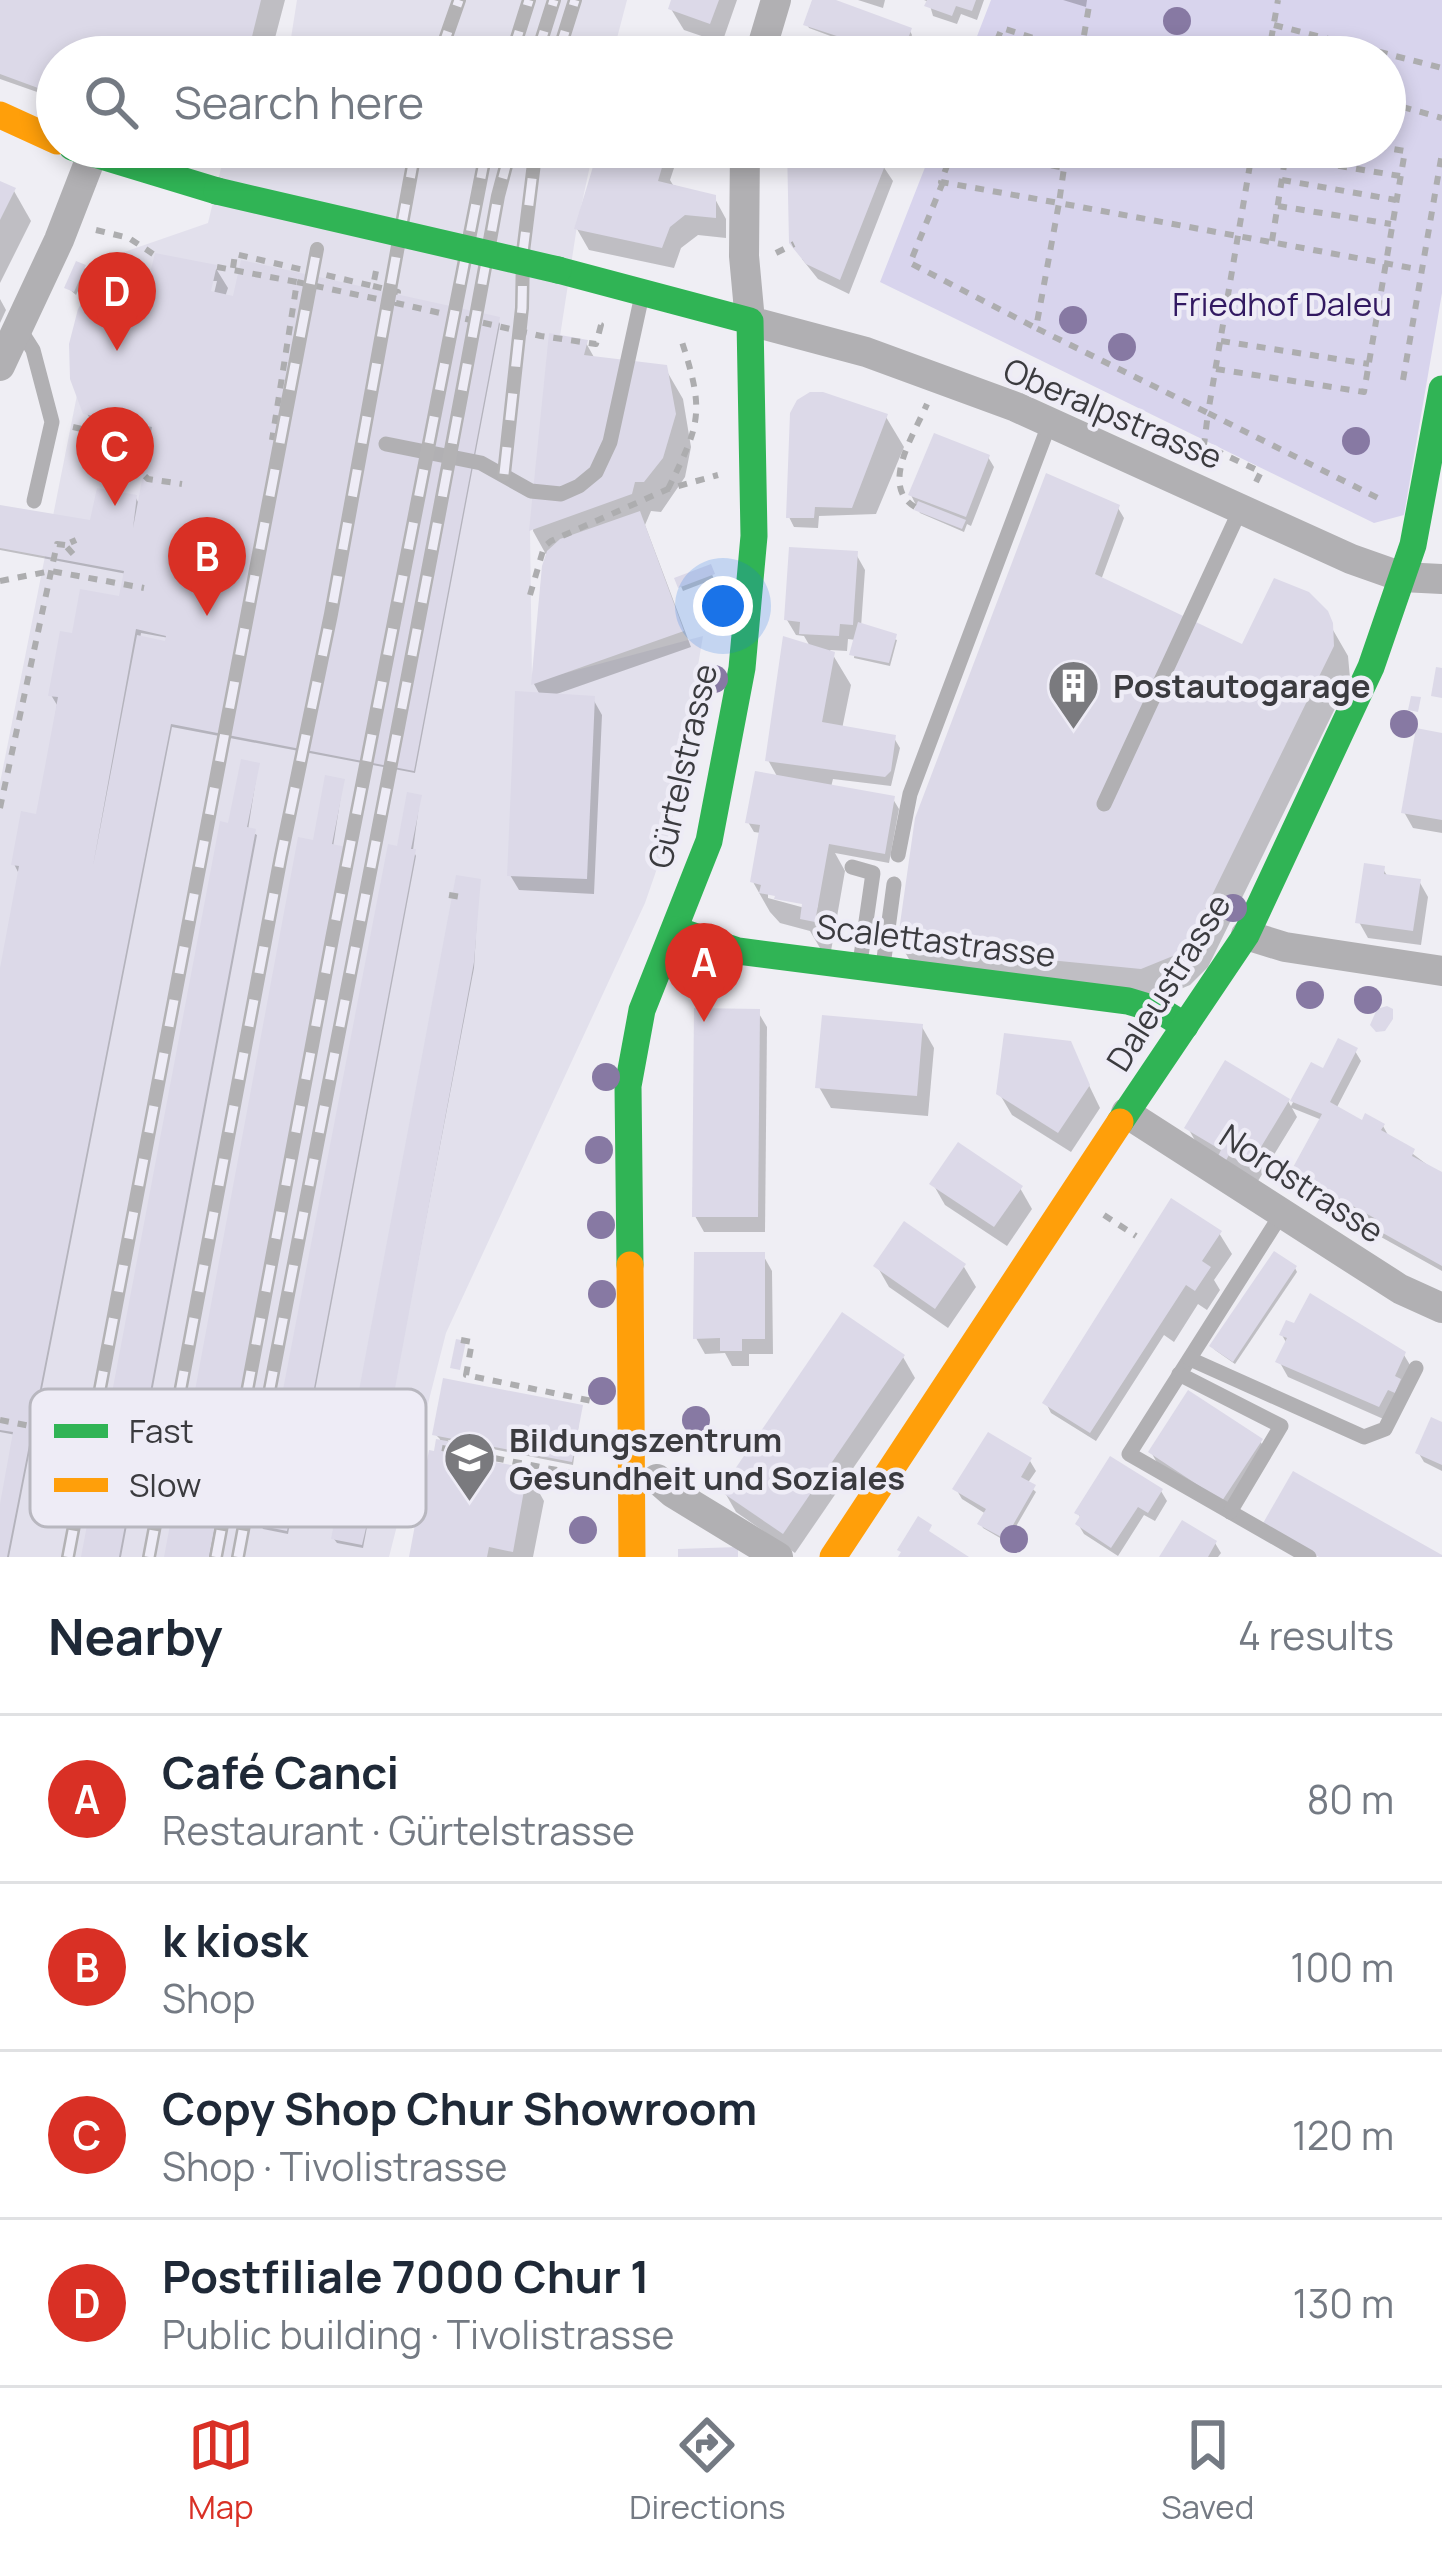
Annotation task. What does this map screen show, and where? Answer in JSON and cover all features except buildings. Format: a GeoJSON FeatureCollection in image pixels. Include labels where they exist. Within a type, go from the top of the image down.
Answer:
{"type":"FeatureCollection","features":[{"type":"Feature","properties":{"kind":"street"},"geometry":{"type":"LineString","coordinates":[[765,36],[776,0]]}},
{"type":"Feature","properties":{"kind":"street"},"geometry":{"type":"LineString","coordinates":[[0,115],[36,131]]}},
{"type":"Feature","properties":{"kind":"street"},"geometry":{"type":"LineString","coordinates":[[0,366],[19,328],[76,168]]}},
{"type":"Feature","properties":{"kind":"street"},"geometry":{"type":"LineString","coordinates":[[140,168],[750,321],[744,256],[745,168]]}},
{"type":"Feature","properties":{"kind":"street","name":"Oberalpstrasse"},"geometry":{"type":"LineString","coordinates":[[750,321],[866,352],[1051,422],[1402,578],[1442,579]]}},
{"type":"Feature","properties":{"kind":"street","name":"Gürtelstrasse"},"geometry":{"type":"LineString","coordinates":[[632,1557],[628,1087],[642,1010],[709,841],[742,668],[754,536],[750,321]]}},
{"type":"Feature","properties":{"kind":"street","name":"Daleustrasse"},"geometry":{"type":"LineString","coordinates":[[833,1557],[1246,935],[1371,667],[1413,545],[1442,389]]}},
{"type":"Feature","properties":{"kind":"street","name":"Scalettastrasse"},"geometry":{"type":"LineString","coordinates":[[676,930],[738,951],[1128,1001],[1161,1011],[1185,1026]]}},
{"type":"Feature","properties":{"kind":"street"},"geometry":{"type":"LineString","coordinates":[[1246,935],[1285,947],[1442,970]]}},
{"type":"Feature","properties":{"kind":"street","name":"Nordstrasse"},"geometry":{"type":"LineString","coordinates":[[1126,1113],[1400,1288],[1442,1308]]}},
{"type":"Feature","properties":{"kind":"street"},"geometry":{"type":"LineString","coordinates":[[657,1479],[778,1557]]}},
{"type":"Feature","properties":{"kind":"lane"},"geometry":{"type":"LineString","coordinates":[[386,444],[481,463],[531,491],[561,494],[580,487],[607,454],[643,292]]}},
{"type":"Feature","properties":{"kind":"lane"},"geometry":{"type":"LineString","coordinates":[[19,328],[33,350],[52,422],[34,501]]}},
{"type":"Feature","properties":{"kind":"lane"},"geometry":{"type":"LineString","coordinates":[[898,855],[910,794],[1051,422]]}},
{"type":"Feature","properties":{"kind":"lane"},"geometry":{"type":"LineString","coordinates":[[1104,804],[1241,508]]}},
{"type":"Feature","properties":{"kind":"lane"},"geometry":{"type":"LineString","coordinates":[[851,867],[873,873],[871,968]]}},
{"type":"Feature","properties":{"kind":"lane"},"geometry":{"type":"LineString","coordinates":[[871,968],[894,884]]}},
{"type":"Feature","properties":{"kind":"lane"},"geometry":{"type":"LineString","coordinates":[[1282,1213],[1129,1454],[1309,1557]]}},
{"type":"Feature","properties":{"kind":"lane"},"geometry":{"type":"LineString","coordinates":[[1190,1359],[1364,1437],[1384,1429],[1416,1368]]}},
{"type":"Feature","properties":{"kind":"lane"},"geometry":{"type":"LineString","coordinates":[[1180,1374],[1281,1426],[1230,1512]]}},
{"type":"Feature","properties":{"kind":"path"},"geometry":{"type":"LineString","coordinates":[[1083,36],[1090,0]]}},
{"type":"Feature","properties":{"kind":"path"},"geometry":{"type":"LineString","coordinates":[[1272,36],[1278,0]]}},
{"type":"Feature","properties":{"kind":"path"},"geometry":{"type":"LineString","coordinates":[[1274,25],[1317,36]]}},
{"type":"Feature","properties":{"kind":"path"},"geometry":{"type":"LineString","coordinates":[[999,36],[1002,28],[1025,36]]}},
{"type":"Feature","properties":{"kind":"path"},"geometry":{"type":"LineString","coordinates":[[1406,59],[1442,68]]}},
{"type":"Feature","properties":{"kind":"path"},"geometry":{"type":"LineString","coordinates":[[1406,107],[1442,118]]}},
{"type":"Feature","properties":{"kind":"path"},"geometry":{"type":"LineString","coordinates":[[1402,385],[1442,153]]}},
{"type":"Feature","properties":{"kind":"path"},"geometry":{"type":"LineString","coordinates":[[949,168],[910,263],[1382,500]]}},
{"type":"Feature","properties":{"kind":"path"},"geometry":{"type":"LineString","coordinates":[[1036,328],[1064,168]]}},
{"type":"Feature","properties":{"kind":"path"},"geometry":{"type":"LineString","coordinates":[[1241,508],[1261,472],[1203,447],[1249,168]]}},
{"type":"Feature","properties":{"kind":"path"},"geometry":{"type":"LineString","coordinates":[[1272,241],[1284,168]]}},
{"type":"Feature","properties":{"kind":"path"},"geometry":{"type":"LineString","coordinates":[[1352,168],[1400,176]]}},
{"type":"Feature","properties":{"kind":"path"},"geometry":{"type":"LineString","coordinates":[[1216,369],[1364,392],[1402,168]]}},
{"type":"Feature","properties":{"kind":"path"},"geometry":{"type":"LineString","coordinates":[[1282,180],[1396,200]]}},
{"type":"Feature","properties":{"kind":"path"},"geometry":{"type":"LineString","coordinates":[[943,182],[1422,270]]}},
{"type":"Feature","properties":{"kind":"path"},"geometry":{"type":"LineString","coordinates":[[1278,206],[1391,224]]}},
{"type":"Feature","properties":{"kind":"path"},"geometry":{"type":"LineString","coordinates":[[94,230],[129,238],[153,254]]}},
{"type":"Feature","properties":{"kind":"path"},"geometry":{"type":"LineString","coordinates":[[232,269],[235,254],[398,292],[396,303]]}},
{"type":"Feature","properties":{"kind":"path"},"geometry":{"type":"LineString","coordinates":[[374,286],[377,266]]}},
{"type":"Feature","properties":{"kind":"path"},"geometry":{"type":"LineString","coordinates":[[217,267],[541,337],[596,344],[601,325]]}},
{"type":"Feature","properties":{"kind":"path"},"geometry":{"type":"LineString","coordinates":[[272,440],[297,283]]}},
{"type":"Feature","properties":{"kind":"path"},"geometry":{"type":"LineString","coordinates":[[1221,341],[1369,364]]}},
{"type":"Feature","properties":{"kind":"path"},"geometry":{"type":"LineString","coordinates":[[668,489],[697,431],[699,407],[682,342]]}},
{"type":"Feature","properties":{"kind":"path"},"geometry":{"type":"LineString","coordinates":[[916,507],[903,499],[898,481],[938,378]]}},
{"type":"Feature","properties":{"kind":"path"},"geometry":{"type":"LineString","coordinates":[[52,422],[100,433],[148,479],[182,484]]}},
{"type":"Feature","properties":{"kind":"path"},"geometry":{"type":"LineString","coordinates":[[530,595],[550,541],[668,489],[700,480]]}},
{"type":"Feature","properties":{"kind":"path"},"geometry":{"type":"LineString","coordinates":[[0,808],[57,544],[76,540]]}},
{"type":"Feature","properties":{"kind":"path"},"geometry":{"type":"LineString","coordinates":[[65,545],[73,554]]}},
{"type":"Feature","properties":{"kind":"path"},"geometry":{"type":"LineString","coordinates":[[0,581],[51,571],[144,588]]}},
{"type":"Feature","properties":{"kind":"path"},"geometry":{"type":"LineString","coordinates":[[449,895],[461,897]]}},
{"type":"Feature","properties":{"kind":"path"},"geometry":{"type":"LineString","coordinates":[[1092,1207],[1136,1236]]}},
{"type":"Feature","properties":{"kind":"path"},"geometry":{"type":"LineString","coordinates":[[461,1340],[475,1343],[466,1375],[596,1402]]}},
{"type":"Feature","properties":{"kind":"path"},"geometry":{"type":"LineString","coordinates":[[0,1420],[30,1426]]}},
{"type":"Feature","properties":{"kind":"path"},"geometry":{"type":"LineString","coordinates":[[578,1434],[597,1446]]}},
{"type":"Feature","properties":{"kind":"path"},"geometry":{"type":"LineString","coordinates":[[442,1448],[596,1478]]}},
{"type":"Feature","properties":{"kind":"shaded area"},"geometry":{"type":"Polygon","coordinates":[[[297,0],[627,0],[618,36],[291,36],[297,0]]]}},
{"type":"Feature","properties":{"kind":"shaded area"},"geometry":{"type":"Polygon","coordinates":[[[221,168],[589,168],[530,531],[532,682],[703,636],[670,831],[645,903],[446,1333],[426,1412],[426,1389],[30,1389],[30,1527],[397,1527],[389,1557],[0,1557],[0,783],[104,259],[208,223],[221,168]]]}},
{"type":"Feature","properties":{"kind":"green space","name":"Friedhof Daleu"},"geometry":{"type":"Polygon","coordinates":[[[991,0],[1442,0],[1442,293],[1404,515],[1374,523],[880,282],[925,168],[1406,168],[1406,36],[977,36],[991,0]]]}},
{"type":"Feature","properties":{"kind":"railway"},"geometry":{"type":"LineString","coordinates":[[446,36],[459,0]]}},
{"type":"Feature","properties":{"kind":"railway"},"geometry":{"type":"LineString","coordinates":[[518,36],[529,0]]}},
{"type":"Feature","properties":{"kind":"railway"},"geometry":{"type":"LineString","coordinates":[[543,36],[554,0]]}},
{"type":"Feature","properties":{"kind":"railway"},"geometry":{"type":"LineString","coordinates":[[564,36],[575,0]]}},
{"type":"Feature","properties":{"kind":"railway"},"geometry":{"type":"LineString","coordinates":[[181,1389],[412,168]]}},
{"type":"Feature","properties":{"kind":"railway"},"geometry":{"type":"LineString","coordinates":[[248,1389],[483,168]]}},
{"type":"Feature","properties":{"kind":"railway"},"geometry":{"type":"LineString","coordinates":[[270,1389],[505,168]]}},
{"type":"Feature","properties":{"kind":"railway"},"geometry":{"type":"LineString","coordinates":[[504,474],[533,168]]}},
{"type":"Feature","properties":{"kind":"railway"},"geometry":{"type":"LineString","coordinates":[[100,1389],[317,249]]}},
{"type":"Feature","properties":{"kind":"railway"},"geometry":{"type":"LineString","coordinates":[[68,1557],[74,1527]]}},
{"type":"Feature","properties":{"kind":"railway"},"geometry":{"type":"LineString","coordinates":[[149,1557],[155,1527]]}},
{"type":"Feature","properties":{"kind":"railway"},"geometry":{"type":"LineString","coordinates":[[216,1557],[222,1527]]}},
{"type":"Feature","properties":{"kind":"railway"},"geometry":{"type":"LineString","coordinates":[[238,1557],[244,1527]]}},
{"type":"Feature","properties":{"kind":"traffic: fast"},"geometry":{"type":"LineString","coordinates":[[141,168],[217,191]]}},
{"type":"Feature","properties":{"kind":"traffic: fast"},"geometry":{"type":"LineString","coordinates":[[217,191],[558,270]]}},
{"type":"Feature","properties":{"kind":"traffic: fast"},"geometry":{"type":"LineString","coordinates":[[558,270],[750,321],[754,536],[742,668],[709,841],[642,1010],[628,1086],[630,1265]]}},
{"type":"Feature","properties":{"kind":"traffic: fast"},"geometry":{"type":"LineString","coordinates":[[1120,1122],[1246,935],[1371,667],[1413,545],[1442,389]]}},
{"type":"Feature","properties":{"kind":"traffic: fast"},"geometry":{"type":"LineString","coordinates":[[676,930],[738,951],[1128,1001],[1161,1011],[1185,1026]]}},
{"type":"Feature","properties":{"kind":"traffic: slow"},"geometry":{"type":"LineString","coordinates":[[0,115],[36,131]]}},
{"type":"Feature","properties":{"kind":"traffic: slow"},"geometry":{"type":"LineString","coordinates":[[833,1557],[1120,1122]]}},
{"type":"Feature","properties":{"kind":"traffic: slow"},"geometry":{"type":"LineString","coordinates":[[630,1265],[632,1557]]}},
{"type":"Feature","properties":{"kind":"place","name":"Postfiliale 7000 Chur 1"},"geometry":{"type":"Point","coordinates":[117,351]}},
{"type":"Feature","properties":{"kind":"place","name":"Copy Shop Chur Showroom"},"geometry":{"type":"Point","coordinates":[115,506]}},
{"type":"Feature","properties":{"kind":"place","name":"k kiosk"},"geometry":{"type":"Point","coordinates":[207,616]}},
{"type":"Feature","properties":{"kind":"place","name":"Postautogarage"},"geometry":{"type":"Point","coordinates":[1074,731]}},
{"type":"Feature","properties":{"kind":"place","name":"Café Canci"},"geometry":{"type":"Point","coordinates":[704,1022]}},
{"type":"Feature","properties":{"kind":"place","name":"Bildungszentrum Gesundheit und Soziales"},"geometry":{"type":"Point","coordinates":[470,1504]}}]}
